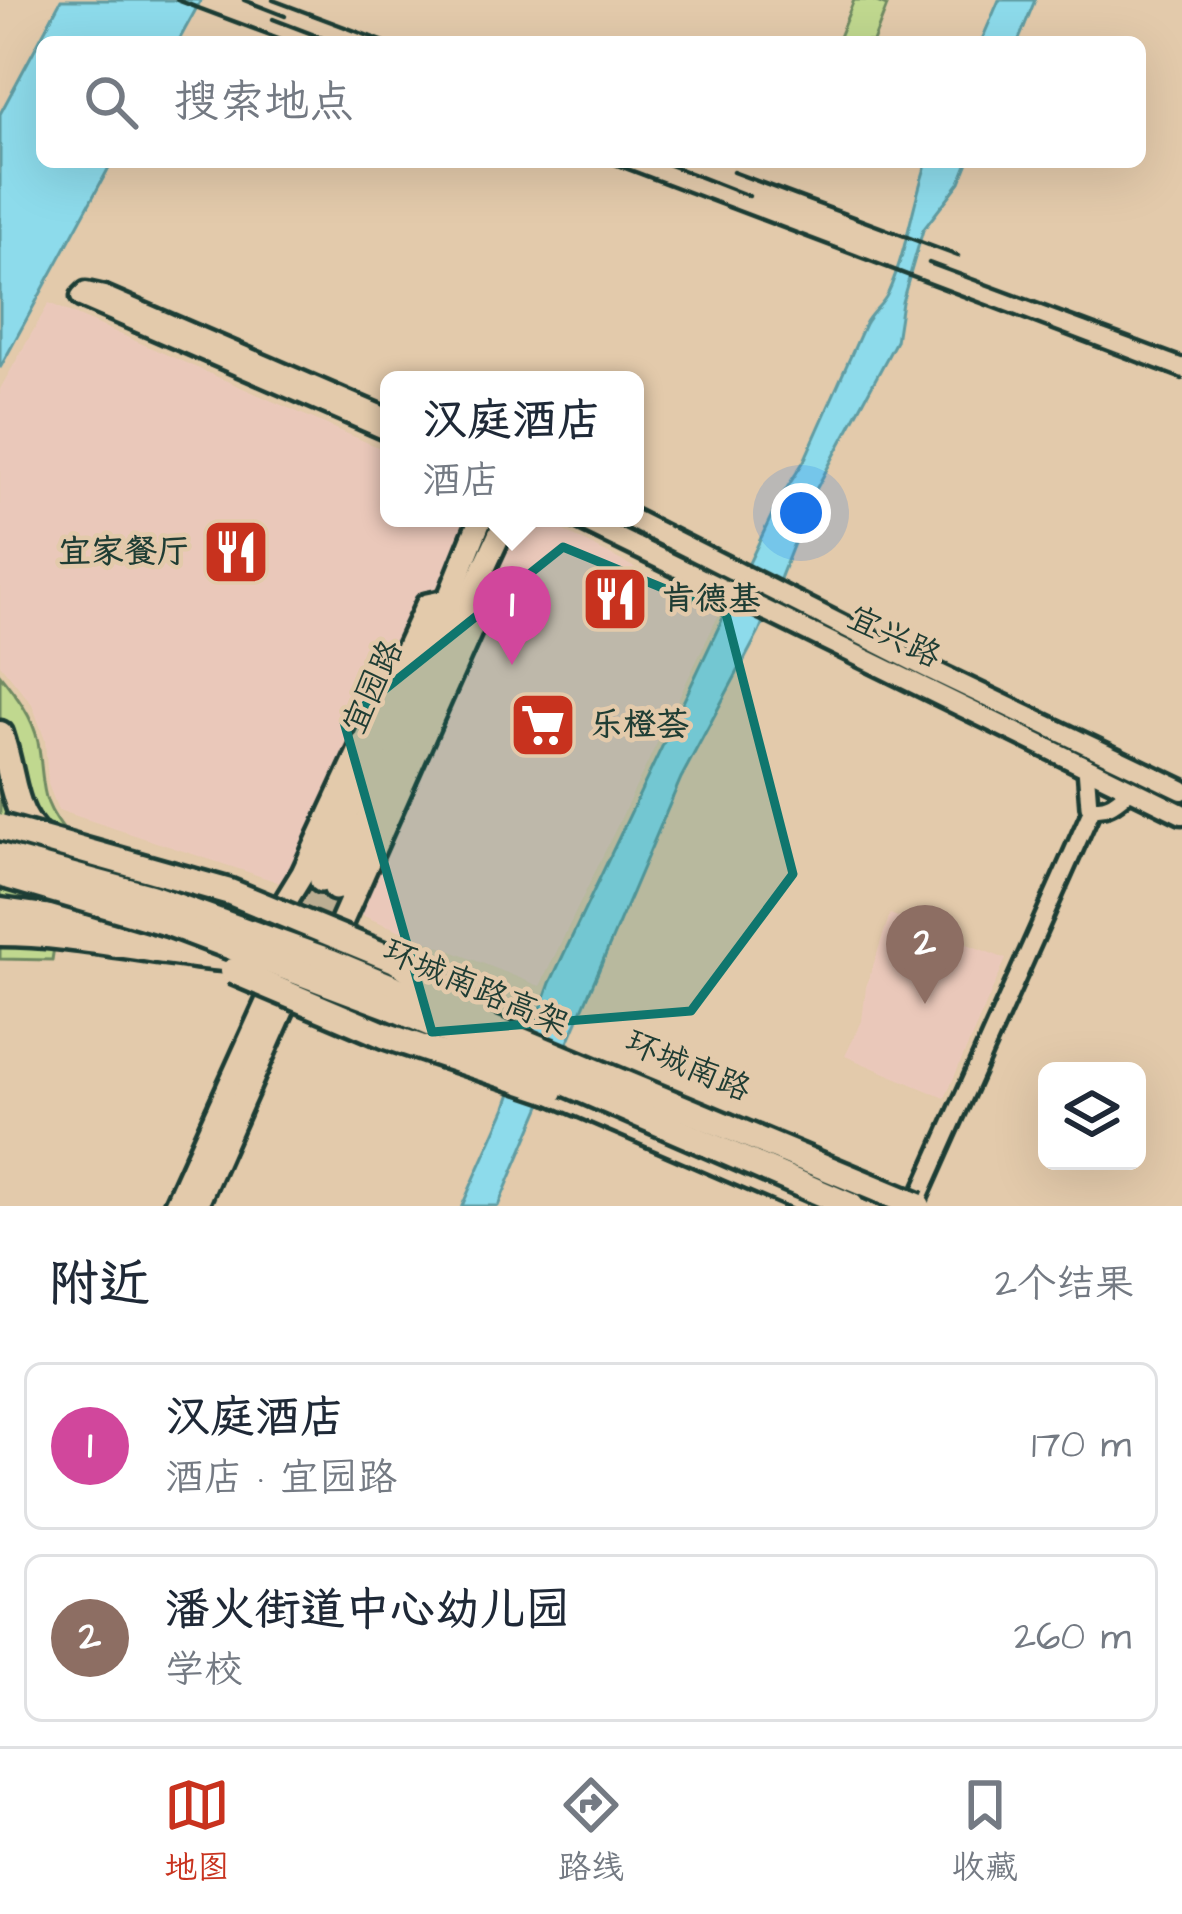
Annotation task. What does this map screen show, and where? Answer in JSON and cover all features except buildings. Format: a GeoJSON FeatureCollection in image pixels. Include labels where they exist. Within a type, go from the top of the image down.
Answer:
{"type":"FeatureCollection","features":[{"type":"Feature","properties":{"kind":"main road","name":"宜园路"},"geometry":{"type":"LineString","coordinates":[[458,599],[478,527]]}},
{"type":"Feature","properties":{"kind":"main road","name":"宜园路"},"geometry":{"type":"LineString","coordinates":[[328,885],[458,599],[502,527]]}},
{"type":"Feature","properties":{"kind":"main road","name":"宜园路"},"geometry":{"type":"LineString","coordinates":[[329,951],[476,618],[458,599]]}},
{"type":"Feature","properties":{"kind":"main road"},"geometry":{"type":"LineString","coordinates":[[0,734],[27,828],[81,871],[216,905],[271,925],[303,873],[427,605],[458,599]]}},
{"type":"Feature","properties":{"kind":"main road"},"geometry":{"type":"LineString","coordinates":[[0,826],[230,892],[395,960],[531,1048]]}},
{"type":"Feature","properties":{"kind":"main road","name":"环城南路高架"},"geometry":{"type":"LineString","coordinates":[[0,856],[151,898],[332,962],[531,1048],[924,1204]]}},
{"type":"Feature","properties":{"kind":"main road","name":"环城南路"},"geometry":{"type":"LineString","coordinates":[[0,878],[271,925],[924,1204]]}},
{"type":"Feature","properties":{"kind":"main road","name":"环城南路高架"},"geometry":{"type":"LineString","coordinates":[[0,878],[171,924],[389,1006],[851,1206]]}},
{"type":"Feature","properties":{"kind":"main road"},"geometry":{"type":"LineString","coordinates":[[0,911],[95,924],[259,960],[301,983],[819,1206]]}},
{"type":"Feature","properties":{"kind":"main road"},"geometry":{"type":"LineString","coordinates":[[0,937],[233,971],[384,1035],[703,1142]]}},
{"type":"Feature","properties":{"kind":"main road"},"geometry":{"type":"LineString","coordinates":[[0,937],[87,939],[206,958],[259,960]]}},
{"type":"Feature","properties":{"kind":"main road"},"geometry":{"type":"LineString","coordinates":[[175,1206],[285,984],[196,1206]]}},
{"type":"Feature","properties":{"kind":"street"},"geometry":{"type":"LineString","coordinates":[[380,415],[104,296],[86,292],[81,297],[380,427]]}},
{"type":"Feature","properties":{"kind":"street","name":"宜兴路"},"geometry":{"type":"LineString","coordinates":[[644,525],[728,567],[788,609],[1182,814]]}},
{"type":"Feature","properties":{"kind":"street","name":"宜兴路"},"geometry":{"type":"LineString","coordinates":[[596,527],[731,592],[788,609],[1182,790]]}},
{"type":"Feature","properties":{"kind":"street"},"geometry":{"type":"LineString","coordinates":[[1086,766],[1086,795],[1093,807]]}},
{"type":"Feature","properties":{"kind":"street"},"geometry":{"type":"LineString","coordinates":[[1093,807],[1111,805],[1131,789]]}},
{"type":"Feature","properties":{"kind":"street"},"geometry":{"type":"LineString","coordinates":[[924,1204],[1093,807]]}},
{"type":"Feature","properties":{"kind":"highlighted area"},"geometry":{"type":"Polygon","coordinates":[[[563,547],[726,614],[793,874],[691,1011],[432,1032],[344,722],[563,547]]]}},
{"type":"Feature","properties":{"kind":"shaded area"},"geometry":{"type":"Polygon","coordinates":[[[49,303],[380,448],[380,527],[556,527],[720,612],[540,986],[275,881],[58,810],[48,784],[45,740],[32,704],[0,664],[0,389],[49,303]]]}},
{"type":"Feature","properties":{"kind":"shaded area"},"geometry":{"type":"Polygon","coordinates":[[[890,914],[1006,959],[945,1098],[845,1056],[862,1021],[866,987],[890,914]]]}},
{"type":"Feature","properties":{"kind":"green space"},"geometry":{"type":"Polygon","coordinates":[[[854,0],[887,6],[875,36],[839,36],[854,0]]]}},
{"type":"Feature","properties":{"kind":"green space"},"geometry":{"type":"Polygon","coordinates":[[[0,675],[32,724],[48,803],[71,839],[52,960],[0,959],[0,675]]]}},
{"type":"Feature","properties":{"kind":"water"},"geometry":{"type":"Polygon","coordinates":[[[61,0],[201,0],[181,36],[42,36],[61,0]]]}},
{"type":"Feature","properties":{"kind":"water"},"geometry":{"type":"Polygon","coordinates":[[[999,0],[1035,0],[1020,36],[984,36],[999,0]]]}},
{"type":"Feature","properties":{"kind":"water"},"geometry":{"type":"Polygon","coordinates":[[[36,47],[36,168],[109,168],[0,368],[0,114],[36,47]]]}},
{"type":"Feature","properties":{"kind":"water"},"geometry":{"type":"Polygon","coordinates":[[[925,168],[966,168],[923,230],[896,341],[813,495],[759,632],[681,778],[498,1206],[462,1206],[506,1107],[550,983],[778,502],[804,461],[865,324],[888,293],[925,168]]]}},
{"type":"Feature","properties":{"kind":"tunnel"},"geometry":{"type":"LineString","coordinates":[[297,935],[321,881]]}},
{"type":"Feature","properties":{"kind":"tunnel"},"geometry":{"type":"LineString","coordinates":[[311,943],[335,889]]}},
{"type":"Feature","properties":{"kind":"railway"},"geometry":{"type":"LineString","coordinates":[[177,0],[273,36]]}},
{"type":"Feature","properties":{"kind":"railway"},"geometry":{"type":"LineString","coordinates":[[244,0],[285,16]]}},
{"type":"Feature","properties":{"kind":"railway"},"geometry":{"type":"LineString","coordinates":[[273,0],[369,36]]}},
{"type":"Feature","properties":{"kind":"railway"},"geometry":{"type":"LineString","coordinates":[[273,19],[317,36]]}},
{"type":"Feature","properties":{"kind":"railway"},"geometry":{"type":"LineString","coordinates":[[625,168],[1182,379]]}},
{"type":"Feature","properties":{"kind":"railway"},"geometry":{"type":"LineString","coordinates":[[677,168],[749,196]]}},
{"type":"Feature","properties":{"kind":"railway"},"geometry":{"type":"LineString","coordinates":[[733,172],[958,256]]}},
{"type":"Feature","properties":{"kind":"railway"},"geometry":{"type":"LineString","coordinates":[[929,263],[1182,357]]}},
{"type":"Feature","properties":{"kind":"place","name":"宜家餐厅"},"geometry":{"type":"Point","coordinates":[236,552]}},
{"type":"Feature","properties":{"kind":"place","name":"肯德基"},"geometry":{"type":"Point","coordinates":[615,599]}},
{"type":"Feature","properties":{"kind":"place","name":"汉庭酒店"},"geometry":{"type":"Point","coordinates":[512,665]}},
{"type":"Feature","properties":{"kind":"place","name":"乐橙荟"},"geometry":{"type":"Point","coordinates":[543,725]}},
{"type":"Feature","properties":{"kind":"place","name":"潘火街道中心幼儿园"},"geometry":{"type":"Point","coordinates":[925,1004]}}]}
